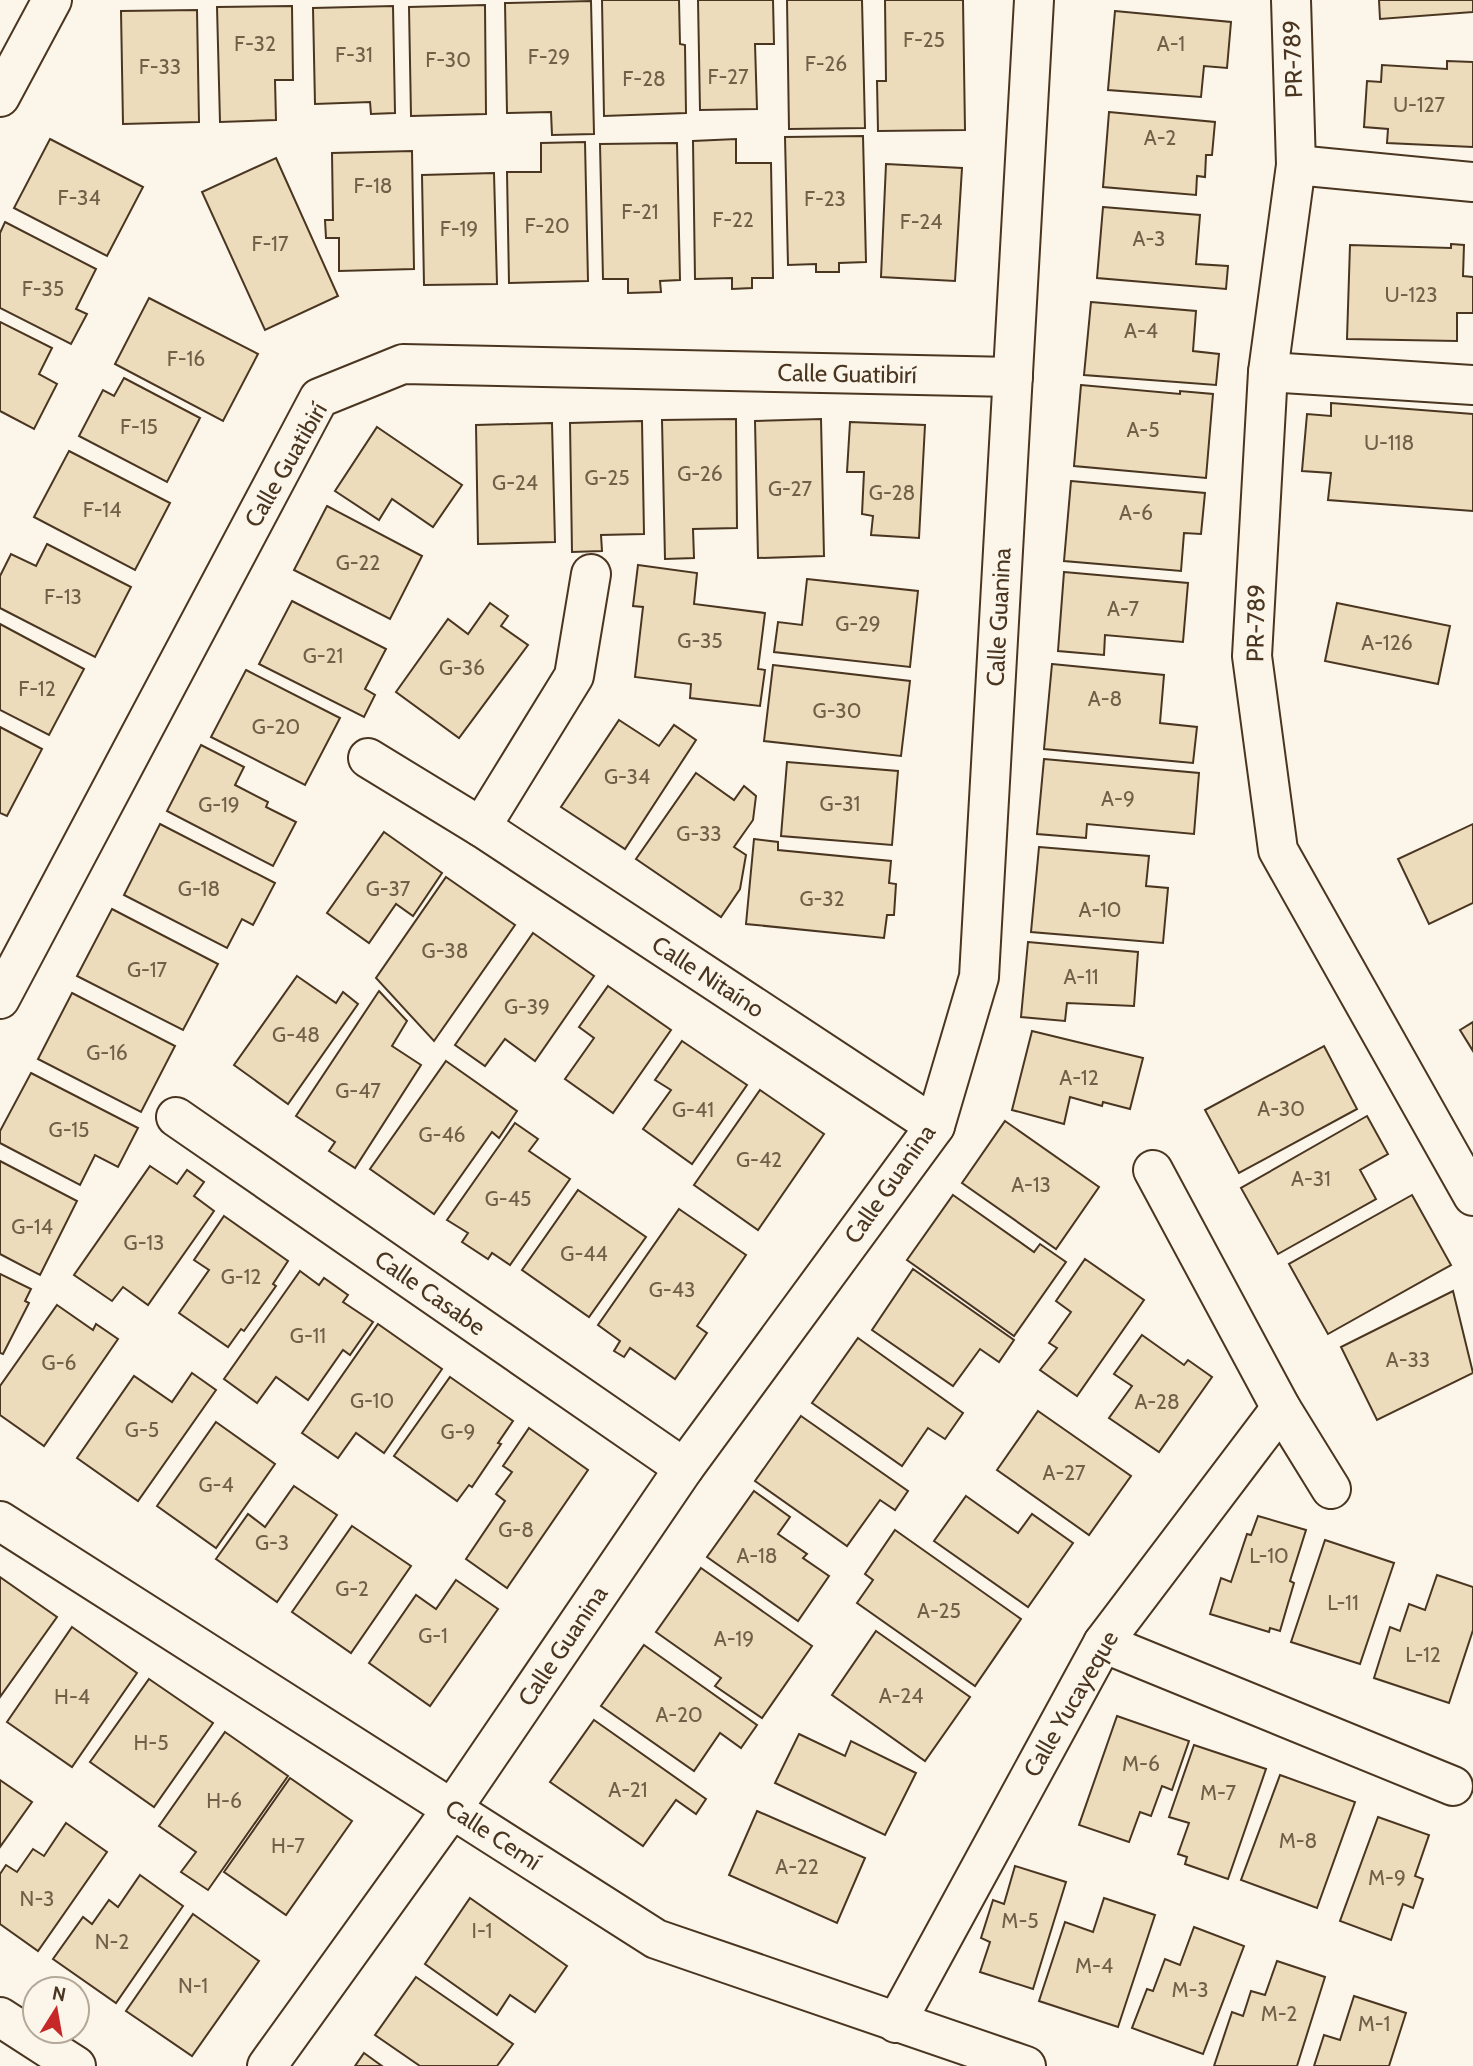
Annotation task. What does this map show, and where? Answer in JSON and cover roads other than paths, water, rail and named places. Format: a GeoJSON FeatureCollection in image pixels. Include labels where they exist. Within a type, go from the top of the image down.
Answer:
{"type":"FeatureCollection","features":[{"type":"Feature","properties":{"kind":"street"},"geometry":{"type":"LineString","coordinates":[[0,97],[52,0]]}},
{"type":"Feature","properties":{"kind":"street","name":"Calle Guanina"},"geometry":{"type":"LineString","coordinates":[[267,2066],[452,1808],[684,1468],[935,1126],[979,977],[1034,0]]}},
{"type":"Feature","properties":{"kind":"street","name":"PR-789"},"geometry":{"type":"LineString","coordinates":[[1290,0],[1296,165],[1268,372],[1252,656],[1278,850],[1473,1196]]}},
{"type":"Feature","properties":{"kind":"street"},"geometry":{"type":"LineString","coordinates":[[1296,165],[1473,182]]}},
{"type":"Feature","properties":{"kind":"street","name":"Calle Guatibirí"},"geometry":{"type":"LineString","coordinates":[[0,999],[318,398],[403,364],[1013,377]]}},
{"type":"Feature","properties":{"kind":"street"},"geometry":{"type":"LineString","coordinates":[[1268,372],[1473,385]]}},
{"type":"Feature","properties":{"kind":"street"},"geometry":{"type":"LineString","coordinates":[[481,827],[575,676],[591,574]]}},
{"type":"Feature","properties":{"kind":"street","name":"Calle Nitaíno"},"geometry":{"type":"LineString","coordinates":[[368,758],[481,827],[935,1126]]}},
{"type":"Feature","properties":{"kind":"street","name":"Calle Casabe"},"geometry":{"type":"LineString","coordinates":[[176,1117],[684,1468]]}},
{"type":"Feature","properties":{"kind":"street"},"geometry":{"type":"LineString","coordinates":[[1153,1170],[1281,1408],[1331,1489]]}},
{"type":"Feature","properties":{"kind":"street","name":"Calle Yucayeque"},"geometry":{"type":"LineString","coordinates":[[896,2023],[1103,1643],[1281,1408]]}},
{"type":"Feature","properties":{"kind":"street","name":"Calle Cemí"},"geometry":{"type":"LineString","coordinates":[[0,1521],[656,1939],[1026,2066]]}},
{"type":"Feature","properties":{"kind":"street"},"geometry":{"type":"LineString","coordinates":[[1103,1643],[1453,1786]]}},
{"type":"Feature","properties":{"kind":"street"},"geometry":{"type":"LineString","coordinates":[[0,2017],[76,2066]]}}]}
